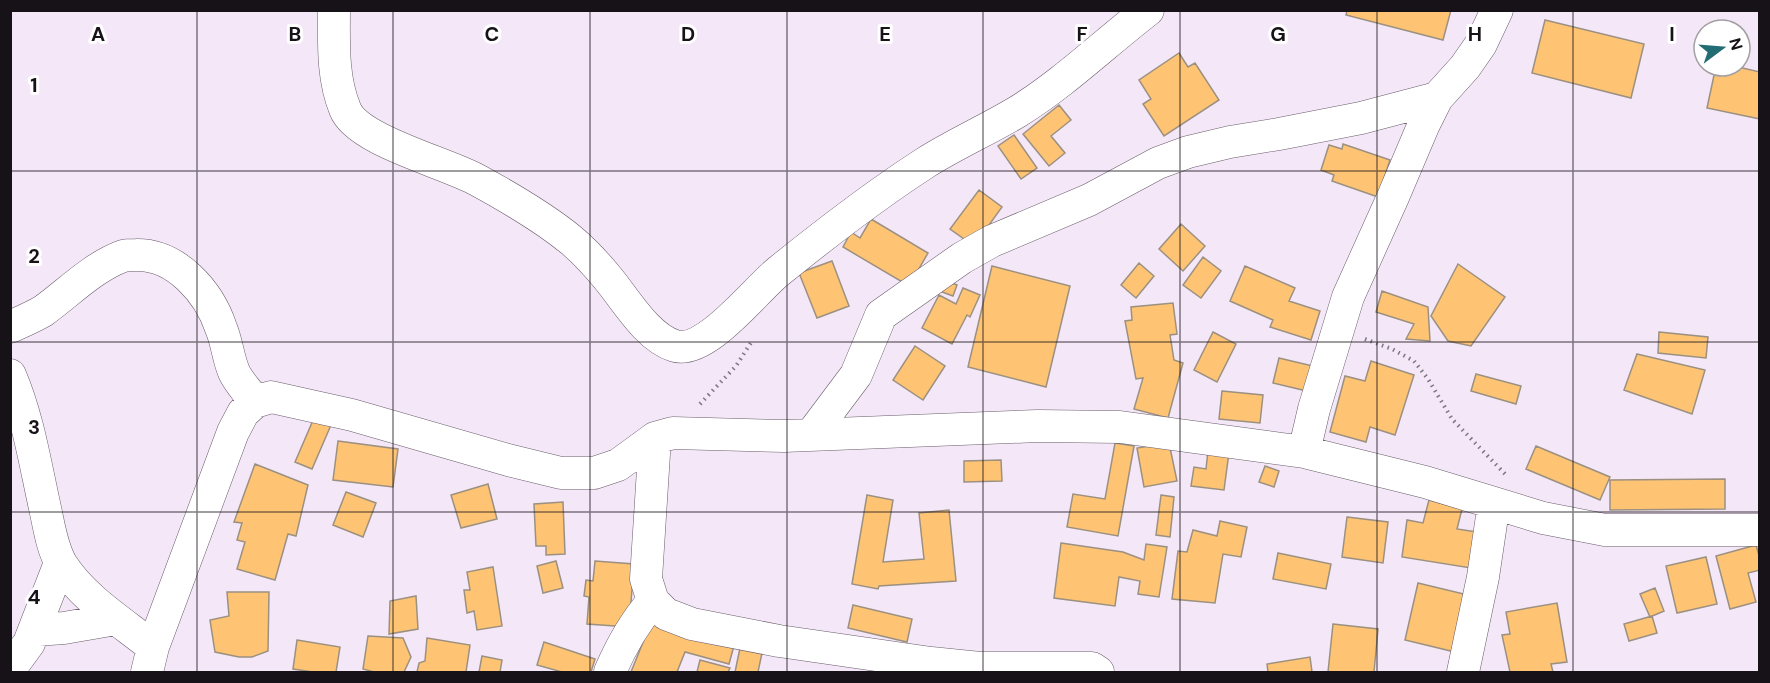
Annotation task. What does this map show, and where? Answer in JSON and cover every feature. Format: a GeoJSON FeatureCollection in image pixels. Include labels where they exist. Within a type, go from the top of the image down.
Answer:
{"type":"FeatureCollection","features":[{"type":"Feature","properties":{"kind":"street"},"geometry":{"type":"LineString","coordinates":[[334,10],[334,62],[345,110],[353,122],[369,133],[475,178],[524,207],[572,241],[606,276],[647,326],[662,341],[678,347],[693,345],[707,338],[769,279],[855,211],[929,160],[1017,111],[1070,75],[1148,10]]}},
{"type":"Feature","properties":{"kind":"street"},"geometry":{"type":"LineString","coordinates":[[1304,452],[1314,409],[1348,297],[1437,98],[1465,68],[1497,10]]}},
{"type":"Feature","properties":{"kind":"street"},"geometry":{"type":"LineString","coordinates":[[811,435],[856,375],[880,315],[962,258],[992,241],[1089,200],[1158,163],[1188,152],[1230,141],[1361,118],[1437,98]]}},
{"type":"Feature","properties":{"kind":"street"},"geometry":{"type":"LineString","coordinates":[[10,327],[40,313],[98,270],[124,255],[149,255],[169,261],[188,276],[204,297],[222,328],[235,375],[255,402]]}},
{"type":"Feature","properties":{"kind":"street"},"geometry":{"type":"LineString","coordinates":[[10,375],[26,424],[51,535],[60,563],[74,580],[116,619],[150,660]]}},
{"type":"Feature","properties":{"kind":"street"},"geometry":{"type":"LineString","coordinates":[[150,660],[232,432],[243,413],[255,402],[271,397],[352,415],[442,442],[561,472],[594,473],[618,465],[664,435],[784,436],[1038,426],[1120,427],[1304,452],[1425,482],[1503,493],[1543,518],[1605,530],[1760,530]]}},
{"type":"Feature","properties":{"kind":"street"},"geometry":{"type":"LineString","coordinates":[[664,435],[646,579],[654,601],[666,614],[692,624],[812,646],[980,668],[1092,668],[1098,672]]}},
{"type":"Feature","properties":{"kind":"street"},"geometry":{"type":"LineString","coordinates":[[1463,672],[1503,493]]}},
{"type":"Feature","properties":{"kind":"street"},"geometry":{"type":"LineString","coordinates":[[10,669],[35,630],[60,563]]}},
{"type":"Feature","properties":{"kind":"street"},"geometry":{"type":"LineString","coordinates":[[610,672],[636,620],[654,601]]}},
{"type":"Feature","properties":{"kind":"street"},"geometry":{"type":"LineString","coordinates":[[35,630],[64,628],[116,619]]}},
{"type":"Feature","properties":{"kind":"path"},"geometry":{"type":"LineString","coordinates":[[1340,328],[1392,349],[1414,362],[1428,379],[1452,419],[1503,493]]}},
{"type":"Feature","properties":{"kind":"path"},"geometry":{"type":"LineString","coordinates":[[664,435],[736,366],[750,347],[754,336]]}},
{"type":"Feature","properties":{"kind":"building"},"geometry":{"type":"Polygon","coordinates":[[[1347,10],[1451,10],[1443,40],[1346,15],[1347,10]]]}},
{"type":"Feature","properties":{"kind":"building"},"geometry":{"type":"Polygon","coordinates":[[[1545,20],[1644,44],[1631,98],[1532,73],[1545,20]]]}},
{"type":"Feature","properties":{"kind":"building"},"geometry":{"type":"Polygon","coordinates":[[[1179,53],[1188,67],[1195,63],[1219,100],[1164,136],[1143,104],[1151,99],[1139,80],[1179,53]]]}},
{"type":"Feature","properties":{"kind":"building"},"geometry":{"type":"Polygon","coordinates":[[[1752,70],[1760,72],[1760,119],[1707,108],[1713,78],[1752,78],[1752,70]]]}},
{"type":"Feature","properties":{"kind":"building"},"geometry":{"type":"Polygon","coordinates":[[[1059,105],[1071,120],[1051,136],[1065,153],[1049,166],[1023,134],[1059,105]]]}},
{"type":"Feature","properties":{"kind":"building"},"geometry":{"type":"Polygon","coordinates":[[[1014,135],[1037,168],[1021,179],[998,146],[1014,135]]]}},
{"type":"Feature","properties":{"kind":"building"},"geometry":{"type":"Polygon","coordinates":[[[1343,144],[1390,160],[1378,197],[1332,181],[1334,175],[1321,170],[1329,145],[1342,149],[1343,144]]]}},
{"type":"Feature","properties":{"kind":"building"},"geometry":{"type":"Polygon","coordinates":[[[979,190],[1002,207],[974,246],[950,229],[979,190]]]}},
{"type":"Feature","properties":{"kind":"building"},"geometry":{"type":"Polygon","coordinates":[[[871,219],[928,253],[909,286],[843,247],[851,232],[860,238],[871,219]]]}},
{"type":"Feature","properties":{"kind":"building"},"geometry":{"type":"Polygon","coordinates":[[[1181,224],[1205,246],[1183,271],[1159,249],[1181,224]]]}},
{"type":"Feature","properties":{"kind":"building"},"geometry":{"type":"Polygon","coordinates":[[[1203,257],[1221,271],[1201,298],[1183,285],[1203,257]]]}},
{"type":"Feature","properties":{"kind":"building"},"geometry":{"type":"Polygon","coordinates":[[[832,261],[849,306],[817,318],[799,273],[832,261]]]}},
{"type":"Feature","properties":{"kind":"building"},"geometry":{"type":"Polygon","coordinates":[[[1139,263],[1154,276],[1136,298],[1121,285],[1139,263]]]}},
{"type":"Feature","properties":{"kind":"building"},"geometry":{"type":"Polygon","coordinates":[[[1458,264],[1505,297],[1471,346],[1448,341],[1431,316],[1458,264]]]}},
{"type":"Feature","properties":{"kind":"building"},"geometry":{"type":"Polygon","coordinates":[[[992,266],[1070,286],[1046,387],[968,367],[992,266]]]}},
{"type":"Feature","properties":{"kind":"building"},"geometry":{"type":"Polygon","coordinates":[[[1245,266],[1295,288],[1289,301],[1320,311],[1311,340],[1270,327],[1273,320],[1230,301],[1245,266]]]}},
{"type":"Feature","properties":{"kind":"building"},"geometry":{"type":"Polygon","coordinates":[[[938,278],[957,285],[953,296],[934,289],[938,278]]]}},
{"type":"Feature","properties":{"kind":"building"},"geometry":{"type":"Polygon","coordinates":[[[963,288],[980,295],[970,317],[967,315],[952,344],[922,328],[939,295],[956,304],[963,288]]]}},
{"type":"Feature","properties":{"kind":"building"},"geometry":{"type":"Polygon","coordinates":[[[1382,291],[1428,307],[1430,341],[1406,339],[1414,324],[1376,312],[1382,291]]]}},
{"type":"Feature","properties":{"kind":"building"},"geometry":{"type":"Polygon","coordinates":[[[1173,303],[1177,334],[1170,335],[1174,360],[1183,363],[1168,418],[1134,409],[1143,378],[1136,379],[1125,321],[1132,320],[1131,307],[1173,303]]]}},
{"type":"Feature","properties":{"kind":"building"},"geometry":{"type":"Polygon","coordinates":[[[1213,332],[1236,344],[1217,382],[1194,370],[1213,332]]]}},
{"type":"Feature","properties":{"kind":"building"},"geometry":{"type":"Polygon","coordinates":[[[1659,332],[1708,337],[1706,358],[1658,353],[1659,332]]]}},
{"type":"Feature","properties":{"kind":"building"},"geometry":{"type":"Polygon","coordinates":[[[915,346],[945,366],[923,400],[893,380],[915,346]]]}},
{"type":"Feature","properties":{"kind":"building"},"geometry":{"type":"Polygon","coordinates":[[[1637,354],[1705,370],[1692,414],[1624,390],[1637,354]]]}},
{"type":"Feature","properties":{"kind":"building"},"geometry":{"type":"Polygon","coordinates":[[[1279,358],[1317,367],[1311,392],[1273,383],[1279,358]]]}},
{"type":"Feature","properties":{"kind":"building"},"geometry":{"type":"Polygon","coordinates":[[[1371,361],[1414,375],[1395,435],[1370,427],[1366,442],[1330,432],[1345,376],[1365,381],[1371,361]]]}},
{"type":"Feature","properties":{"kind":"building"},"geometry":{"type":"Polygon","coordinates":[[[1476,374],[1521,386],[1516,404],[1471,391],[1476,374]]]}},
{"type":"Feature","properties":{"kind":"building"},"geometry":{"type":"Polygon","coordinates":[[[1222,391],[1263,395],[1260,423],[1219,419],[1222,391]]]}},
{"type":"Feature","properties":{"kind":"building"},"geometry":{"type":"Polygon","coordinates":[[[314,418],[331,425],[312,469],[295,462],[314,418]]]}},
{"type":"Feature","properties":{"kind":"building"},"geometry":{"type":"Polygon","coordinates":[[[338,441],[398,449],[393,487],[333,480],[338,441]]]}},
{"type":"Feature","properties":{"kind":"building"},"geometry":{"type":"Polygon","coordinates":[[[1209,442],[1230,445],[1224,490],[1191,486],[1194,467],[1206,469],[1209,442]]]}},
{"type":"Feature","properties":{"kind":"building"},"geometry":{"type":"Polygon","coordinates":[[[1115,443],[1134,446],[1118,536],[1067,527],[1073,494],[1105,499],[1115,443]]]}},
{"type":"Feature","properties":{"kind":"building"},"geometry":{"type":"Polygon","coordinates":[[[1169,443],[1177,481],[1144,487],[1137,448],[1169,443]]]}},
{"type":"Feature","properties":{"kind":"building"},"geometry":{"type":"Polygon","coordinates":[[[1536,446],[1610,477],[1600,500],[1526,469],[1536,446]]]}},
{"type":"Feature","properties":{"kind":"building"},"geometry":{"type":"Polygon","coordinates":[[[1001,460],[1002,481],[964,482],[964,461],[1001,460]]]}},
{"type":"Feature","properties":{"kind":"building"},"geometry":{"type":"Polygon","coordinates":[[[255,464],[308,485],[296,536],[288,534],[275,580],[237,569],[245,542],[237,540],[242,523],[234,522],[255,464]]]}},
{"type":"Feature","properties":{"kind":"building"},"geometry":{"type":"Polygon","coordinates":[[[1265,466],[1279,471],[1274,487],[1259,482],[1265,466]]]}},
{"type":"Feature","properties":{"kind":"building"},"geometry":{"type":"Polygon","coordinates":[[[1725,479],[1725,509],[1610,510],[1610,480],[1725,479]]]}},
{"type":"Feature","properties":{"kind":"building"},"geometry":{"type":"Polygon","coordinates":[[[488,484],[497,519],[461,528],[451,495],[488,484]]]}},
{"type":"Feature","properties":{"kind":"building"},"geometry":{"type":"Polygon","coordinates":[[[346,492],[376,503],[363,537],[333,525],[346,492]]]}},
{"type":"Feature","properties":{"kind":"building"},"geometry":{"type":"Polygon","coordinates":[[[867,495],[893,500],[883,562],[924,559],[919,513],[949,510],[956,581],[879,586],[878,589],[852,584],[867,495]]]}},
{"type":"Feature","properties":{"kind":"building"},"geometry":{"type":"Polygon","coordinates":[[[1161,495],[1174,497],[1170,537],[1156,535],[1161,495]]]}},
{"type":"Feature","properties":{"kind":"building"},"geometry":{"type":"Polygon","coordinates":[[[1429,500],[1462,509],[1457,529],[1483,533],[1477,569],[1402,557],[1407,520],[1423,523],[1429,500]]]}},
{"type":"Feature","properties":{"kind":"building"},"geometry":{"type":"Polygon","coordinates":[[[563,502],[565,554],[546,555],[546,546],[536,546],[534,504],[563,502]]]}},
{"type":"Feature","properties":{"kind":"building"},"geometry":{"type":"Polygon","coordinates":[[[1347,517],[1388,522],[1383,563],[1342,557],[1347,517]]]}},
{"type":"Feature","properties":{"kind":"building"},"geometry":{"type":"Polygon","coordinates":[[[1220,521],[1247,527],[1241,557],[1223,554],[1215,603],[1172,599],[1178,551],[1187,552],[1193,530],[1217,536],[1220,521]]]}},
{"type":"Feature","properties":{"kind":"building"},"geometry":{"type":"Polygon","coordinates":[[[1061,543],[1123,552],[1144,560],[1146,544],[1167,547],[1159,597],[1138,594],[1140,581],[1119,577],[1115,606],[1054,598],[1061,543]]]}},
{"type":"Feature","properties":{"kind":"building"},"geometry":{"type":"Polygon","coordinates":[[[1756,545],[1760,570],[1748,573],[1756,602],[1730,609],[1716,556],[1756,545]]]}},
{"type":"Feature","properties":{"kind":"building"},"geometry":{"type":"Polygon","coordinates":[[[1278,553],[1331,564],[1326,589],[1273,579],[1278,553]]]}},
{"type":"Feature","properties":{"kind":"building"},"geometry":{"type":"Polygon","coordinates":[[[1706,557],[1717,604],[1677,613],[1666,566],[1706,557]]]}},
{"type":"Feature","properties":{"kind":"building"},"geometry":{"type":"Polygon","coordinates":[[[556,561],[563,588],[543,593],[537,566],[556,561]]]}},
{"type":"Feature","properties":{"kind":"building"},"geometry":{"type":"Polygon","coordinates":[[[595,561],[634,564],[629,627],[587,624],[589,597],[584,596],[586,580],[593,581],[595,561]]]}},
{"type":"Feature","properties":{"kind":"building"},"geometry":{"type":"Polygon","coordinates":[[[493,567],[502,626],[477,630],[474,611],[467,613],[464,590],[470,590],[467,572],[493,567]]]}},
{"type":"Feature","properties":{"kind":"building"},"geometry":{"type":"Polygon","coordinates":[[[1418,583],[1468,595],[1455,652],[1405,640],[1418,583]]]}},
{"type":"Feature","properties":{"kind":"building"},"geometry":{"type":"Polygon","coordinates":[[[1655,588],[1664,611],[1650,617],[1640,594],[1655,588]]]}},
{"type":"Feature","properties":{"kind":"building"},"geometry":{"type":"Polygon","coordinates":[[[227,592],[269,592],[268,651],[252,657],[215,652],[210,620],[229,616],[227,592]]]}},
{"type":"Feature","properties":{"kind":"building"},"geometry":{"type":"Polygon","coordinates":[[[416,596],[418,629],[389,634],[390,601],[416,596]]]}},
{"type":"Feature","properties":{"kind":"building"},"geometry":{"type":"Polygon","coordinates":[[[1557,603],[1567,662],[1551,664],[1553,672],[1510,672],[1502,635],[1510,634],[1506,612],[1557,603]]]}},
{"type":"Feature","properties":{"kind":"building"},"geometry":{"type":"Polygon","coordinates":[[[853,605],[912,619],[907,642],[848,628],[853,605]]]}},
{"type":"Feature","properties":{"kind":"building"},"geometry":{"type":"Polygon","coordinates":[[[1652,616],[1657,633],[1629,641],[1624,624],[1652,616]]]}},
{"type":"Feature","properties":{"kind":"building"},"geometry":{"type":"Polygon","coordinates":[[[652,620],[735,642],[729,664],[685,652],[677,672],[631,672],[652,620]]]}},
{"type":"Feature","properties":{"kind":"building"},"geometry":{"type":"Polygon","coordinates":[[[1333,624],[1378,629],[1374,672],[1328,672],[1333,624]]]}},
{"type":"Feature","properties":{"kind":"building"},"geometry":{"type":"Polygon","coordinates":[[[368,636],[403,638],[411,657],[404,672],[374,672],[363,669],[368,636]]]}},
{"type":"Feature","properties":{"kind":"building"},"geometry":{"type":"Polygon","coordinates":[[[427,638],[470,645],[466,672],[417,672],[419,663],[425,661],[427,638]]]}},
{"type":"Feature","properties":{"kind":"building"},"geometry":{"type":"Polygon","coordinates":[[[297,640],[340,647],[336,672],[293,669],[297,640]]]}},
{"type":"Feature","properties":{"kind":"building"},"geometry":{"type":"Polygon","coordinates":[[[544,642],[595,659],[591,672],[562,672],[537,665],[544,642]]]}},
{"type":"Feature","properties":{"kind":"building"},"geometry":{"type":"Polygon","coordinates":[[[740,648],[762,653],[758,672],[735,672],[740,648]]]}},
{"type":"Feature","properties":{"kind":"building"},"geometry":{"type":"Polygon","coordinates":[[[482,656],[502,660],[500,672],[479,672],[482,656]]]}},
{"type":"Feature","properties":{"kind":"building"},"geometry":{"type":"Polygon","coordinates":[[[1310,657],[1312,672],[1268,672],[1267,664],[1310,657]]]}},
{"type":"Feature","properties":{"kind":"building"},"geometry":{"type":"Polygon","coordinates":[[[700,660],[730,668],[728,672],[697,672],[700,660]]]}}]}
